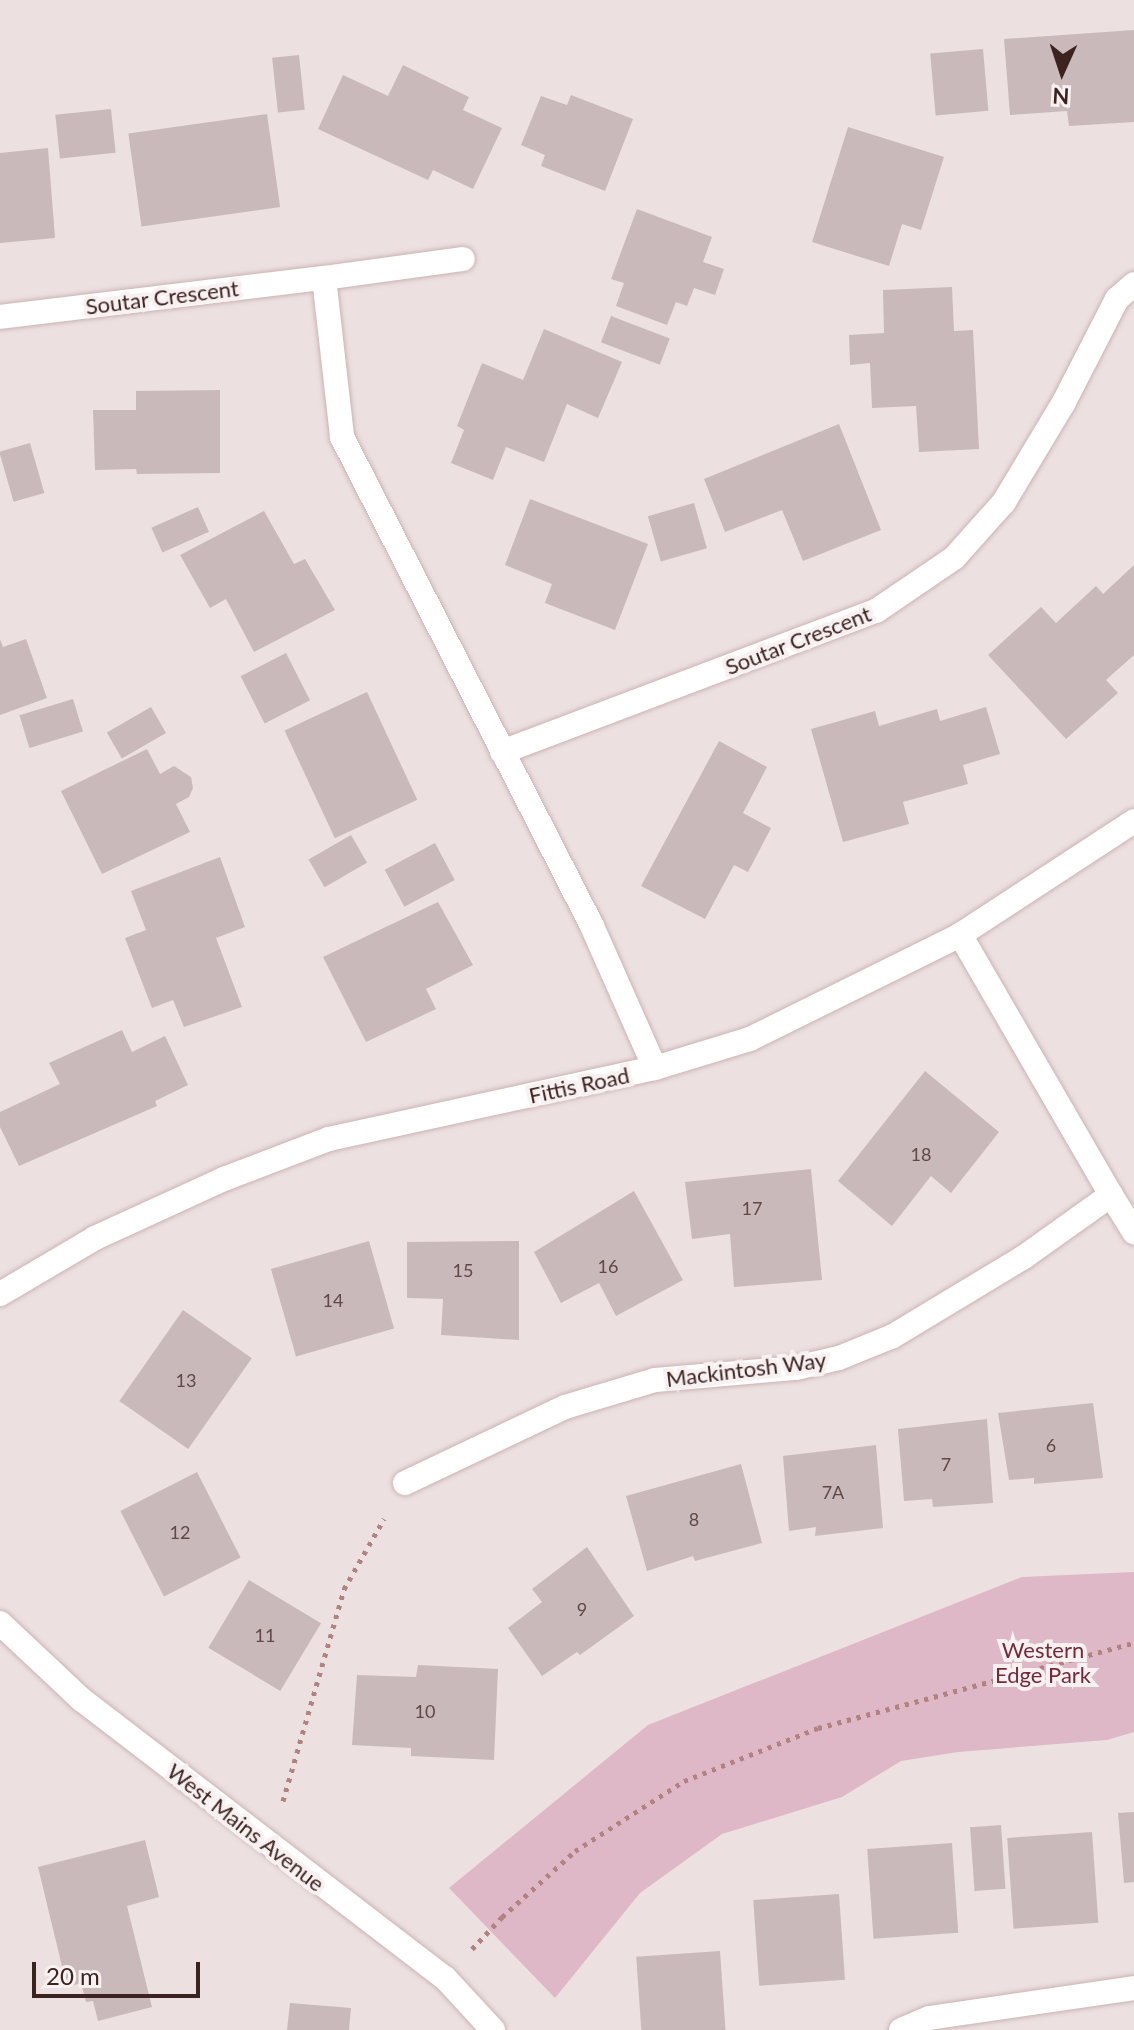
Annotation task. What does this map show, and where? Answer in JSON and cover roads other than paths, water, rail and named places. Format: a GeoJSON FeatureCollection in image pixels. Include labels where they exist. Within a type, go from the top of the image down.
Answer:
{"type":"FeatureCollection","features":[{"type":"Feature","properties":{"kind":"street","name":"Soutar Crescent"},"geometry":{"type":"LineString","coordinates":[[0,317],[463,259]]}},
{"type":"Feature","properties":{"kind":"street"},"geometry":{"type":"LineString","coordinates":[[324,278],[342,437],[592,926],[655,1068]]}},
{"type":"Feature","properties":{"kind":"street","name":"Soutar Crescent"},"geometry":{"type":"LineString","coordinates":[[502,752],[876,611],[954,558],[1004,502],[1063,404],[1117,299],[1134,284]]}},
{"type":"Feature","properties":{"kind":"street","name":"Fittis Road"},"geometry":{"type":"LineString","coordinates":[[0,1294],[95,1238],[224,1179],[329,1139],[655,1068],[750,1039],[960,935],[1134,821]]}},
{"type":"Feature","properties":{"kind":"street"},"geometry":{"type":"LineString","coordinates":[[960,935],[1134,1232]]}},
{"type":"Feature","properties":{"kind":"street","name":"Mackintosh Way"},"geometry":{"type":"LineString","coordinates":[[405,1483],[565,1407],[655,1380],[796,1368],[839,1358],[893,1336],[1024,1257],[1111,1195]]}},
{"type":"Feature","properties":{"kind":"street","name":"West Mains Avenue"},"geometry":{"type":"LineString","coordinates":[[0,1623],[81,1699],[270,1847],[445,1978],[493,2030]]}},
{"type":"Feature","properties":{"kind":"street"},"geometry":{"type":"LineString","coordinates":[[901,2030],[929,2018],[1134,1988]]}},
{"type":"Feature","properties":{"kind":"park label","name":"Western Edge Park"},"geometry":{"type":"Point","coordinates":[1043,1662]}}]}
